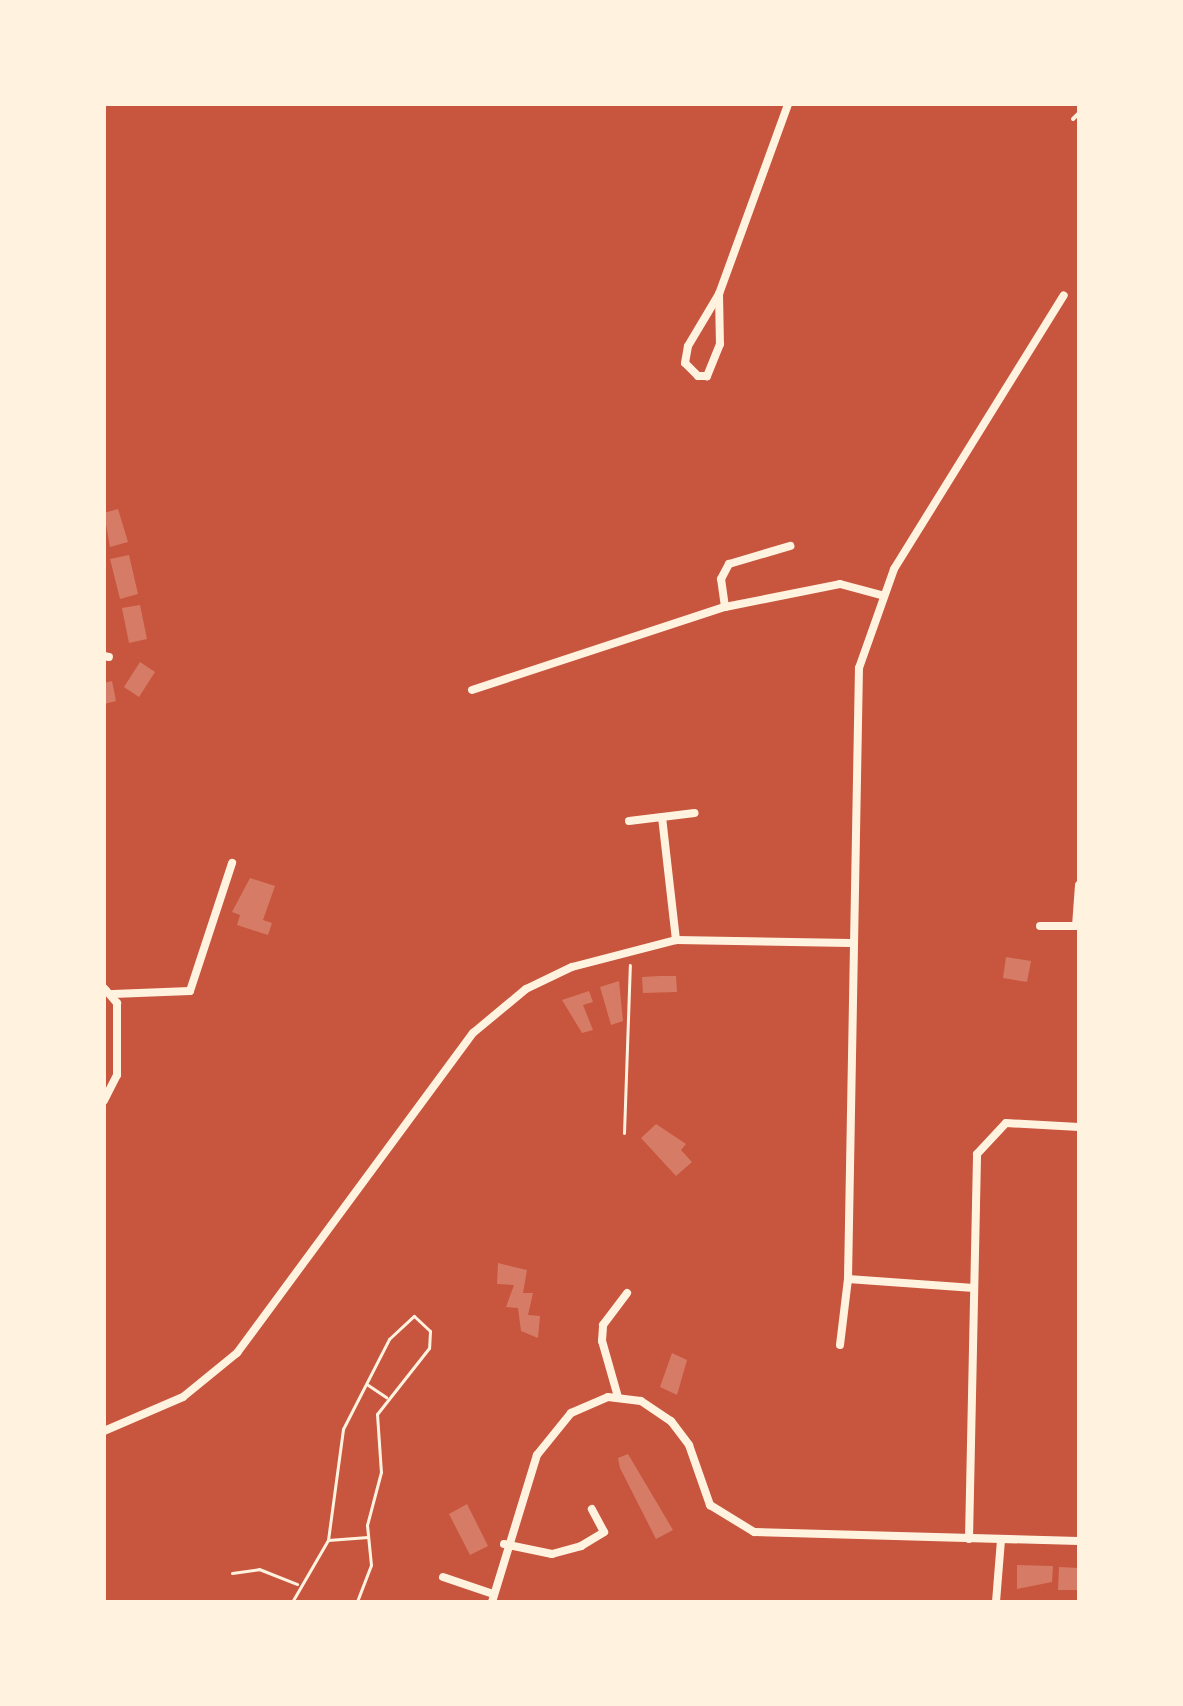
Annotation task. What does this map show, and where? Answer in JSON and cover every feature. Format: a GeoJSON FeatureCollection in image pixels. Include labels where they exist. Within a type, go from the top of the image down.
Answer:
{"type":"FeatureCollection","features":[{"type":"Feature","properties":{"kind":"street"},"geometry":{"type":"LineString","coordinates":[[719,294],[720,344],[707,376],[698,376],[685,363],[688,346],[719,294],[788,104]]}},
{"type":"Feature","properties":{"kind":"street"},"geometry":{"type":"LineString","coordinates":[[840,1345],[848,1279],[855,692],[881,595],[1064,295]]}},
{"type":"Feature","properties":{"kind":"street"},"geometry":{"type":"LineString","coordinates":[[725,607],[721,579],[729,564],[790,546]]}},
{"type":"Feature","properties":{"kind":"street"},"geometry":{"type":"LineString","coordinates":[[472,690],[725,607],[840,584],[881,595]]}},
{"type":"Feature","properties":{"kind":"street"},"geometry":{"type":"LineString","coordinates":[[629,821],[695,813]]}},
{"type":"Feature","properties":{"kind":"street"},"geometry":{"type":"LineString","coordinates":[[662,817],[676,940]]}},
{"type":"Feature","properties":{"kind":"street"},"geometry":{"type":"LineString","coordinates":[[104,988],[113,994],[190,991],[232,863]]}},
{"type":"Feature","properties":{"kind":"street"},"geometry":{"type":"LineString","coordinates":[[1040,926],[1077,926],[1079,885]]}},
{"type":"Feature","properties":{"kind":"street"},"geometry":{"type":"LineString","coordinates":[[104,1431],[183,1397],[237,1353],[489,1016],[572,967],[676,940],[850,943]]}},
{"type":"Feature","properties":{"kind":"street"},"geometry":{"type":"LineString","coordinates":[[104,1101],[117,1075],[113,994]]}},
{"type":"Feature","properties":{"kind":"street"},"geometry":{"type":"LineString","coordinates":[[969,1539],[974,1288],[982,1140],[1014,1121],[1079,1127]]}},
{"type":"Feature","properties":{"kind":"street"},"geometry":{"type":"LineString","coordinates":[[848,1279],[974,1288]]}},
{"type":"Feature","properties":{"kind":"street"},"geometry":{"type":"LineString","coordinates":[[618,1397],[602,1341],[603,1325],[627,1293]]}},
{"type":"Feature","properties":{"kind":"street"},"geometry":{"type":"LineString","coordinates":[[443,1577],[493,1598],[504,1544],[527,1474],[550,1435],[586,1404],[618,1397],[654,1408],[678,1429],[710,1505],[735,1525],[765,1534],[1079,1541]]}},
{"type":"Feature","properties":{"kind":"street"},"geometry":{"type":"LineString","coordinates":[[504,1544],[552,1554],[581,1546],[604,1532],[592,1509]]}},
{"type":"Feature","properties":{"kind":"street"},"geometry":{"type":"LineString","coordinates":[[996,1602],[1001,1540]]}},
{"type":"Feature","properties":{"kind":"lane"},"geometry":{"type":"LineString","coordinates":[[1073,119],[1079,113]]}},
{"type":"Feature","properties":{"kind":"path"},"geometry":{"type":"LineString","coordinates":[[624,1133],[630,959]]}},
{"type":"Feature","properties":{"kind":"path"},"geometry":{"type":"LineString","coordinates":[[292,1602],[297,1584],[328,1540],[343,1429],[403,1321],[423,1321],[429,1348],[386,1397],[375,1422],[381,1472],[369,1537],[371,1565],[357,1602]]}},
{"type":"Feature","properties":{"kind":"path"},"geometry":{"type":"LineString","coordinates":[[368,1385],[386,1397]]}},
{"type":"Feature","properties":{"kind":"path"},"geometry":{"type":"LineString","coordinates":[[328,1540],[369,1537]]}},
{"type":"Feature","properties":{"kind":"path"},"geometry":{"type":"LineString","coordinates":[[232,1573],[259,1569],[297,1584]]}},
{"type":"Feature","properties":{"kind":"building"},"geometry":{"type":"Polygon","coordinates":[[[118,509],[128,542],[110,547],[104,513],[118,509]]]}},
{"type":"Feature","properties":{"kind":"building"},"geometry":{"type":"Polygon","coordinates":[[[129,555],[138,594],[120,599],[110,559],[129,555]]]}},
{"type":"Feature","properties":{"kind":"building"},"geometry":{"type":"Polygon","coordinates":[[[140,605],[147,639],[129,643],[122,608],[140,605]]]}},
{"type":"Feature","properties":{"kind":"building"},"geometry":{"type":"Polygon","coordinates":[[[140,662],[155,672],[139,697],[124,687],[140,662]]]}},
{"type":"Feature","properties":{"kind":"building"},"geometry":{"type":"Polygon","coordinates":[[[112,681],[116,701],[104,704],[104,683],[112,681]]]}},
{"type":"Feature","properties":{"kind":"building"},"geometry":{"type":"Polygon","coordinates":[[[250,878],[275,886],[263,920],[272,923],[268,935],[237,925],[240,915],[232,912],[250,878]]]}},
{"type":"Feature","properties":{"kind":"building"},"geometry":{"type":"Polygon","coordinates":[[[1006,957],[1031,961],[1027,982],[1003,978],[1006,957]]]}},
{"type":"Feature","properties":{"kind":"building"},"geometry":{"type":"Polygon","coordinates":[[[676,976],[677,992],[643,993],[642,977],[676,976]]]}},
{"type":"Feature","properties":{"kind":"building"},"geometry":{"type":"Polygon","coordinates":[[[619,981],[623,1021],[611,1025],[600,987],[619,981]]]}},
{"type":"Feature","properties":{"kind":"building"},"geometry":{"type":"Polygon","coordinates":[[[589,991],[593,1002],[583,1005],[593,1030],[582,1033],[562,1000],[589,991]]]}},
{"type":"Feature","properties":{"kind":"building"},"geometry":{"type":"Polygon","coordinates":[[[656,1124],[686,1144],[681,1150],[692,1162],[676,1176],[641,1138],[656,1124]]]}},
{"type":"Feature","properties":{"kind":"building"},"geometry":{"type":"Polygon","coordinates":[[[498,1263],[527,1270],[523,1293],[533,1293],[528,1315],[540,1316],[538,1338],[521,1331],[518,1308],[506,1307],[514,1285],[497,1284],[498,1263]]]}},
{"type":"Feature","properties":{"kind":"building"},"geometry":{"type":"Polygon","coordinates":[[[672,1353],[687,1360],[677,1395],[660,1387],[672,1353]]]}},
{"type":"Feature","properties":{"kind":"building"},"geometry":{"type":"Polygon","coordinates":[[[628,1454],[673,1530],[656,1539],[620,1468],[618,1458],[628,1454]]]}},
{"type":"Feature","properties":{"kind":"building"},"geometry":{"type":"Polygon","coordinates":[[[467,1504],[488,1546],[470,1555],[449,1514],[467,1504]]]}},
{"type":"Feature","properties":{"kind":"building"},"geometry":{"type":"Polygon","coordinates":[[[1017,1565],[1053,1566],[1052,1582],[1017,1589],[1017,1565]]]}},
{"type":"Feature","properties":{"kind":"building"},"geometry":{"type":"Polygon","coordinates":[[[1059,1567],[1079,1568],[1079,1590],[1058,1590],[1059,1567]]]}}]}
